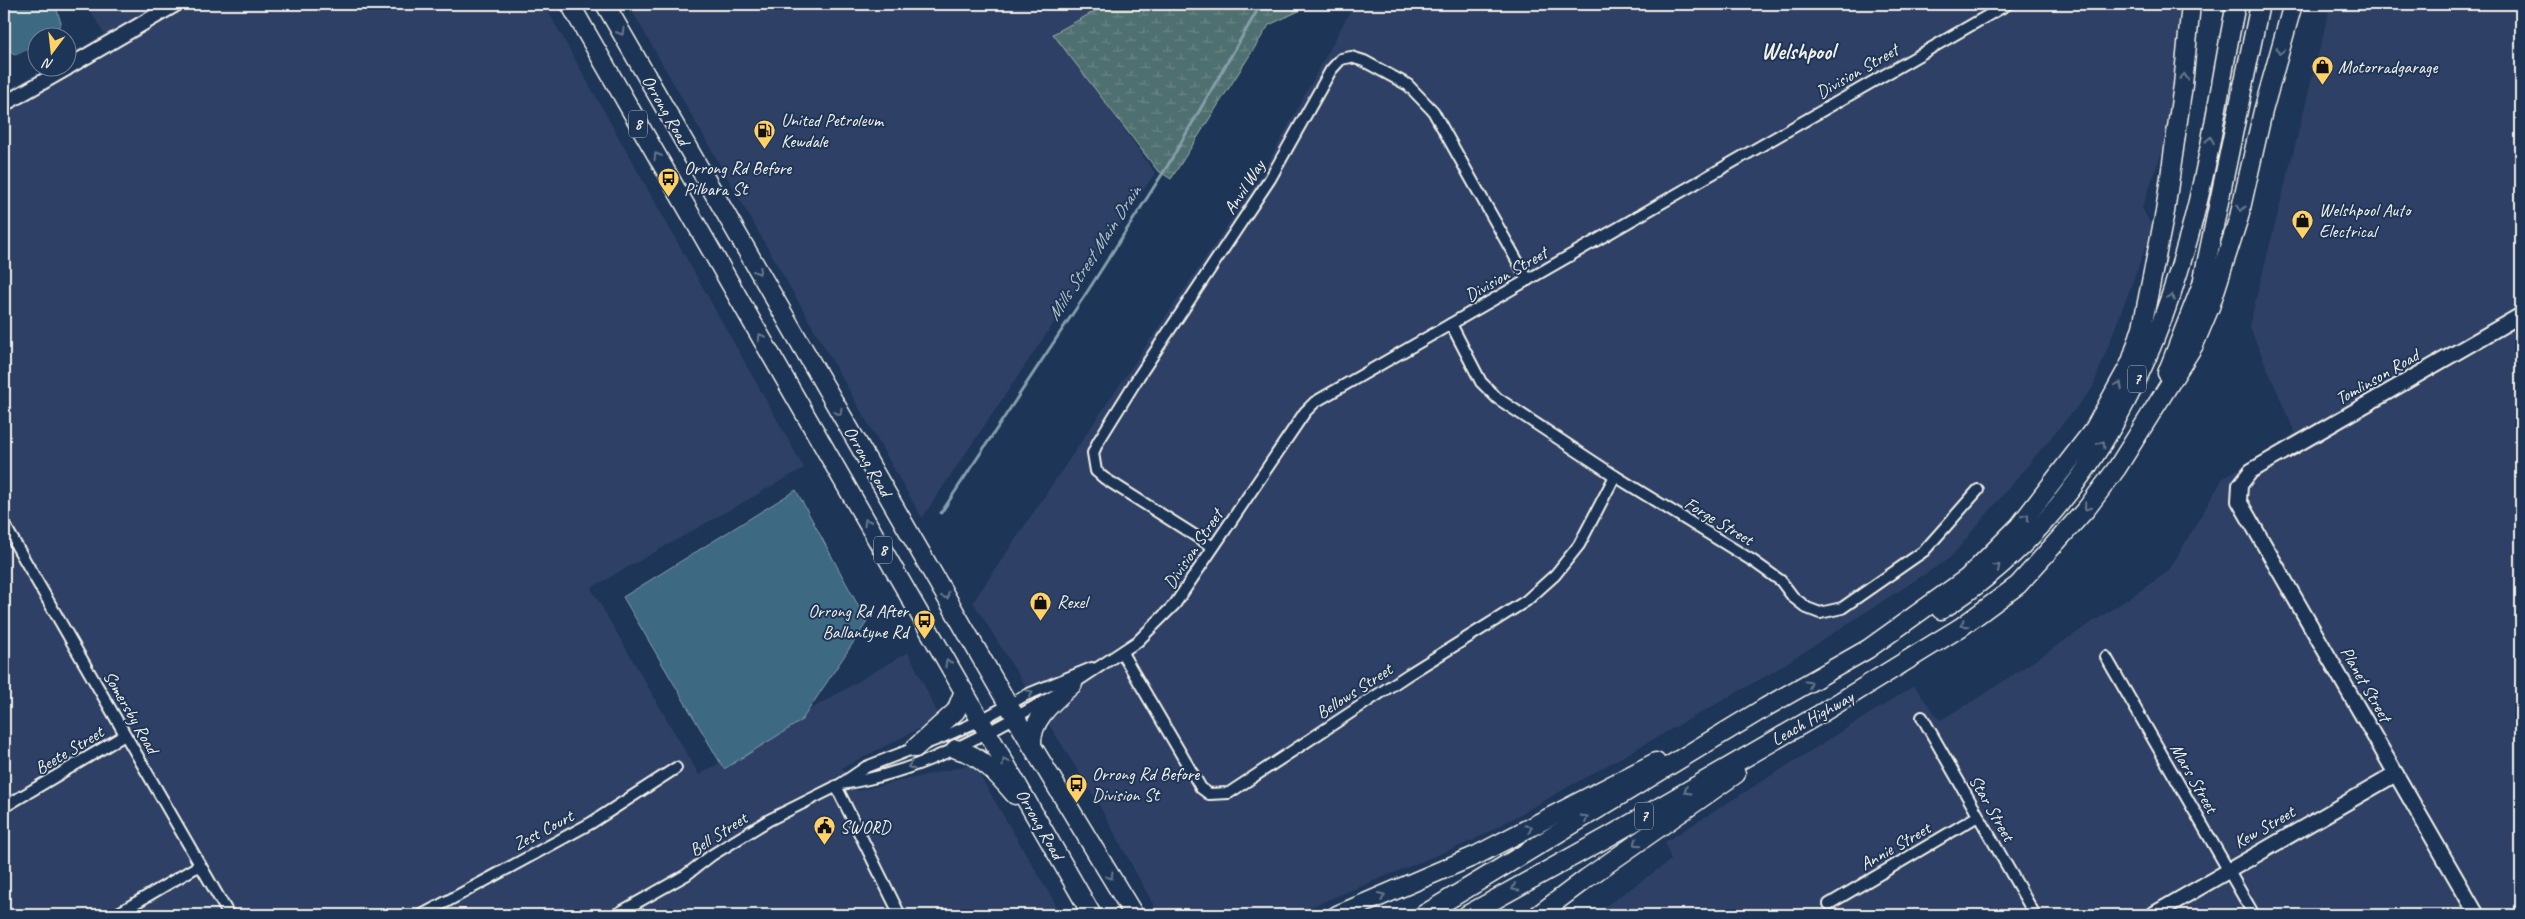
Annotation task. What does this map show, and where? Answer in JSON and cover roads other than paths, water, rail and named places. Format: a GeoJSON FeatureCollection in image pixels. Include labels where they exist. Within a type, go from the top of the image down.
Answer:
{"type":"FeatureCollection","features":[{"type":"Feature","properties":{"kind":"highway","name":"Orrong Road"},"geometry":{"type":"LineString","coordinates":[[570,4],[1092,915]]}},
{"type":"Feature","properties":{"kind":"highway","name":"Orrong Road"},"geometry":{"type":"LineString","coordinates":[[605,4],[1032,746],[1134,915]]}},
{"type":"Feature","properties":{"kind":"highway","name":"7"},"geometry":{"type":"LineString","coordinates":[[1868,650],[1967,578],[2019,526],[2094,428],[2120,384],[2131,362],[2142,327],[2165,212],[2184,85],[2191,4]]}},
{"type":"Feature","properties":{"kind":"highway","name":"7"},"geometry":{"type":"LineString","coordinates":[[1868,650],[1913,627],[1961,597],[2006,560],[2056,508],[2106,439],[2133,390],[2169,303],[2203,179],[2236,4]]}},
{"type":"Feature","properties":{"kind":"highway","name":"7"},"geometry":{"type":"LineString","coordinates":[[2117,468],[2162,384],[2202,284],[2260,4]]}},
{"type":"Feature","properties":{"kind":"highway","name":"7"},"geometry":{"type":"LineString","coordinates":[[2117,468],[2194,345],[2210,308],[2239,217],[2263,111],[2293,4]]}},
{"type":"Feature","properties":{"kind":"highway","name":"Leach Highway"},"geometry":{"type":"LineString","coordinates":[[1467,915],[1820,714],[1961,627],[2018,585],[2087,508],[2117,468]]}},
{"type":"Feature","properties":{"kind":"highway","name":"Leach Highway"},"geometry":{"type":"LineString","coordinates":[[1423,915],[1766,707],[1868,650]]}},
{"type":"Feature","properties":{"kind":"highway"},"geometry":{"type":"LineString","coordinates":[[1032,746],[1034,730],[1045,712],[1073,684]]}},
{"type":"Feature","properties":{"kind":"highway"},"geometry":{"type":"LineString","coordinates":[[915,748],[956,711],[964,691]]}},
{"type":"Feature","properties":{"kind":"highway"},"geometry":{"type":"LineString","coordinates":[[1337,915],[1477,855],[1766,707]]}},
{"type":"Feature","properties":{"kind":"highway"},"geometry":{"type":"LineString","coordinates":[[1538,915],[1587,878],[1820,714]]}},
{"type":"Feature","properties":{"kind":"highway"},"geometry":{"type":"LineString","coordinates":[[956,749],[973,755],[994,772],[1047,834]]}},
{"type":"Feature","properties":{"kind":"street"},"geometry":{"type":"LineString","coordinates":[[78,61],[176,4]]}},
{"type":"Feature","properties":{"kind":"street","name":"Division Street"},"geometry":{"type":"LineString","coordinates":[[1012,710],[1073,684],[1122,653],[1162,619],[1175,604],[1305,412],[1314,402],[2008,4]]}},
{"type":"Feature","properties":{"kind":"street","name":"Anvil Way"},"geometry":{"type":"LineString","coordinates":[[1213,547],[1104,478],[1096,471],[1093,453],[1139,376],[1270,178],[1331,70],[1341,59],[1351,57],[1364,61],[1408,85],[1433,111],[1528,280]]}},
{"type":"Feature","properties":{"kind":"street"},"geometry":{"type":"LineString","coordinates":[[4,104],[48,78]]}},
{"type":"Feature","properties":{"kind":"street","name":"Tomlinson Road"},"geometry":{"type":"LineString","coordinates":[[2251,471],[2521,315]]}},
{"type":"Feature","properties":{"kind":"street","name":"Forge Street"},"geometry":{"type":"LineString","coordinates":[[1451,324],[1482,382],[1497,398],[1615,476],[1753,561],[1781,581],[1793,597],[1807,608],[1820,613],[1836,610],[1855,601],[1924,551],[1978,490]]}},
{"type":"Feature","properties":{"kind":"street","name":"Planet Street"},"geometry":{"type":"LineString","coordinates":[[2251,471],[2240,485],[2239,501],[2477,915]]}},
{"type":"Feature","properties":{"kind":"street","name":"Bellows Street"},"geometry":{"type":"LineString","coordinates":[[1122,653],[1201,788],[1209,794],[1217,796],[1229,793],[1409,674],[1526,601],[1555,575],[1579,545],[1615,476]]}},
{"type":"Feature","properties":{"kind":"street","name":"Somersby Road"},"geometry":{"type":"LineString","coordinates":[[4,524],[229,915]]}},
{"type":"Feature","properties":{"kind":"street","name":"Mars Street"},"geometry":{"type":"LineString","coordinates":[[2106,657],[2254,915]]}},
{"type":"Feature","properties":{"kind":"street","name":"Division Street"},"geometry":{"type":"LineString","coordinates":[[1012,710],[1104,664]]}},
{"type":"Feature","properties":{"kind":"street"},"geometry":{"type":"LineString","coordinates":[[985,727],[1012,710]]}},
{"type":"Feature","properties":{"kind":"street"},"geometry":{"type":"LineString","coordinates":[[985,727],[1012,710]]}},
{"type":"Feature","properties":{"kind":"street","name":"Star Street"},"geometry":{"type":"LineString","coordinates":[[1922,717],[2034,915]]}},
{"type":"Feature","properties":{"kind":"street","name":"Bell Street"},"geometry":{"type":"LineString","coordinates":[[615,915],[686,874],[712,855],[770,820],[838,785],[866,767],[915,748],[985,727]]}},
{"type":"Feature","properties":{"kind":"street","name":"Bell Street"},"geometry":{"type":"LineString","coordinates":[[838,785],[869,780],[956,749],[985,727]]}},
{"type":"Feature","properties":{"kind":"street","name":"Beete Street"},"geometry":{"type":"LineString","coordinates":[[4,807],[125,735]]}},
{"type":"Feature","properties":{"kind":"street","name":"Zest Court"},"geometry":{"type":"LineString","coordinates":[[422,915],[591,823],[676,768]]}},
{"type":"Feature","properties":{"kind":"street","name":"Kew Street"},"geometry":{"type":"LineString","coordinates":[[2152,915],[2228,869],[2396,774]]}},
{"type":"Feature","properties":{"kind":"street"},"geometry":{"type":"LineString","coordinates":[[838,785],[900,915]]}},
{"type":"Feature","properties":{"kind":"street","name":"Annie Street"},"geometry":{"type":"LineString","coordinates":[[1828,904],[1978,816]]}},
{"type":"Feature","properties":{"kind":"street"},"geometry":{"type":"LineString","coordinates":[[115,915],[200,865]]}},
{"type":"Feature","properties":{"kind":"waterway","name":"Mills Street Main Drain"},"geometry":{"type":"LineString","coordinates":[[941,513],[1089,289],[1168,165],[1261,4]]}},
{"type":"Feature","properties":{"kind":"place","name":"Motorradgarage"},"geometry":{"type":"Point","coordinates":[2322,86]}},
{"type":"Feature","properties":{"kind":"place","name":"United Petroleum Kewdale"},"geometry":{"type":"Point","coordinates":[765,149]}},
{"type":"Feature","properties":{"kind":"place","name":"Orrong Rd Before Pilbara St"},"geometry":{"type":"Point","coordinates":[668,197]}},
{"type":"Feature","properties":{"kind":"place","name":"Welshpool Auto Electrical"},"geometry":{"type":"Point","coordinates":[2303,239]}},
{"type":"Feature","properties":{"kind":"place","name":"Rexel"},"geometry":{"type":"Point","coordinates":[1041,621]}},
{"type":"Feature","properties":{"kind":"place","name":"Orrong Rd After Ballantyne Rd"},"geometry":{"type":"Point","coordinates":[924,640]}},
{"type":"Feature","properties":{"kind":"place","name":"Orrong Rd Before Division St"},"geometry":{"type":"Point","coordinates":[1076,803]}},
{"type":"Feature","properties":{"kind":"place","name":"SWORD"},"geometry":{"type":"Point","coordinates":[824,846]}},
{"type":"Feature","properties":{"kind":"district","name":"Welshpool"},"geometry":{"type":"Point","coordinates":[1798,52]}}]}
